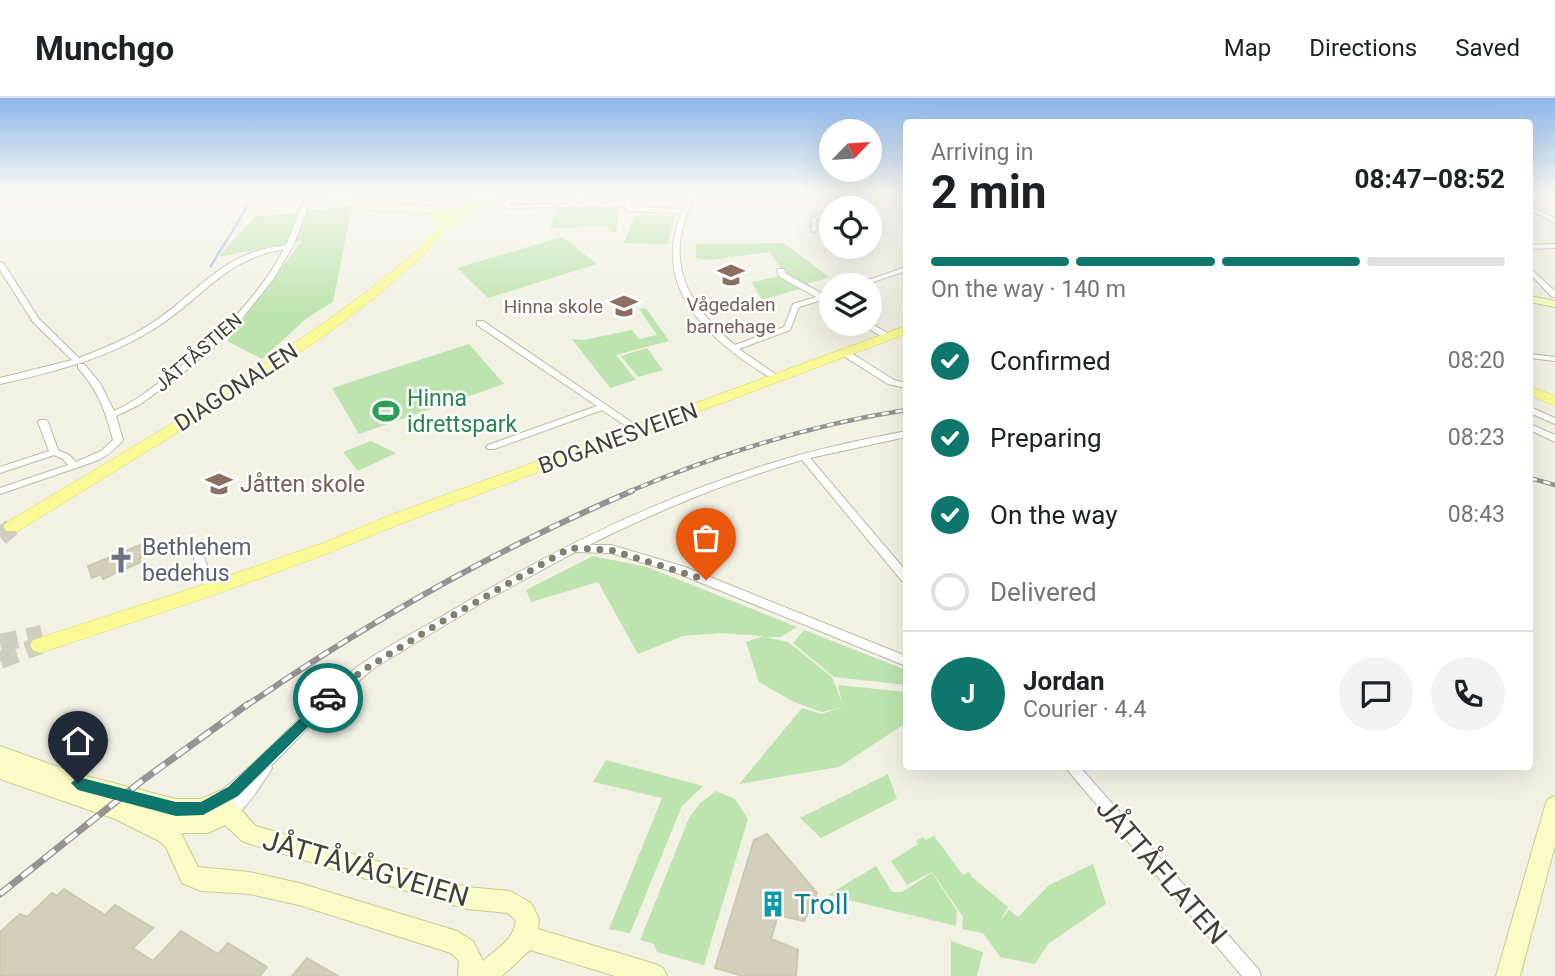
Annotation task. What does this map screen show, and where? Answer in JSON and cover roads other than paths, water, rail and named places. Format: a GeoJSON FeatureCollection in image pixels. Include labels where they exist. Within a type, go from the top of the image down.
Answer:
{"type":"FeatureCollection","features":[{"type":"Feature","properties":{"kind":"main road"},"geometry":{"type":"LineString","coordinates":[[434,232],[434,237]]}},
{"type":"Feature","properties":{"kind":"main road"},"geometry":{"type":"LineString","coordinates":[[434,237],[438,232]]}},
{"type":"Feature","properties":{"kind":"main road","name":"DIAGONALEN"},"geometry":{"type":"LineString","coordinates":[[6,525],[152,441],[319,332],[398,272],[434,237]]}},
{"type":"Feature","properties":{"kind":"main road","name":"BOGANESVEIEN"},"geometry":{"type":"LineString","coordinates":[[347,537],[327,541],[208,581],[41,640],[194,595],[329,547],[347,537],[903,331]]}},
{"type":"Feature","properties":{"kind":"main road"},"geometry":{"type":"LineString","coordinates":[[1533,391],[1555,401]]}},
{"type":"Feature","properties":{"kind":"street","name":"JÅTTÅSTIEN"},"geometry":{"type":"LineString","coordinates":[[111,415],[136,403],[207,349],[268,285],[295,232]]}},
{"type":"Feature","properties":{"kind":"street"},"geometry":{"type":"LineString","coordinates":[[681,232],[676,254],[683,288],[704,319],[771,381]]}},
{"type":"Feature","properties":{"kind":"street"},"geometry":{"type":"LineString","coordinates":[[0,381],[79,363],[120,344],[155,324],[240,258],[264,249],[290,246]]}},
{"type":"Feature","properties":{"kind":"street"},"geometry":{"type":"LineString","coordinates":[[1533,247],[1553,246]]}},
{"type":"Feature","properties":{"kind":"street"},"geometry":{"type":"LineString","coordinates":[[0,264],[36,320],[96,383],[111,415],[117,436],[116,444],[96,457],[0,491]]}},
{"type":"Feature","properties":{"kind":"street"},"geometry":{"type":"LineString","coordinates":[[882,277],[903,270]]}},
{"type":"Feature","properties":{"kind":"street"},"geometry":{"type":"LineString","coordinates":[[781,271],[783,275],[819,296]]}},
{"type":"Feature","properties":{"kind":"street"},"geometry":{"type":"LineString","coordinates":[[1533,273],[1555,295]]}},
{"type":"Feature","properties":{"kind":"street"},"geometry":{"type":"LineString","coordinates":[[733,348],[787,328],[796,306],[819,299]]}},
{"type":"Feature","properties":{"kind":"street"},"geometry":{"type":"LineString","coordinates":[[1533,300],[1555,304]]}},
{"type":"Feature","properties":{"kind":"street"},"geometry":{"type":"LineString","coordinates":[[480,323],[638,430]]}},
{"type":"Feature","properties":{"kind":"street"},"geometry":{"type":"LineString","coordinates":[[882,333],[888,337]]}},
{"type":"Feature","properties":{"kind":"street"},"geometry":{"type":"LineString","coordinates":[[845,353],[891,382],[903,385]]}},
{"type":"Feature","properties":{"kind":"street"},"geometry":{"type":"LineString","coordinates":[[1533,356],[1555,359]]}},
{"type":"Feature","properties":{"kind":"street"},"geometry":{"type":"LineString","coordinates":[[491,447],[602,407]]}},
{"type":"Feature","properties":{"kind":"street"},"geometry":{"type":"LineString","coordinates":[[1533,411],[1555,421]]}},
{"type":"Feature","properties":{"kind":"street"},"geometry":{"type":"LineString","coordinates":[[43,422],[54,453]]}},
{"type":"Feature","properties":{"kind":"street"},"geometry":{"type":"LineString","coordinates":[[1533,428],[1555,439]]}},
{"type":"Feature","properties":{"kind":"street"},"geometry":{"type":"LineString","coordinates":[[0,755],[78,783],[176,809],[224,807],[255,784],[276,751],[330,696],[362,671],[483,596],[570,548],[695,493],[805,457],[903,435]]}},
{"type":"Feature","properties":{"kind":"street"},"geometry":{"type":"LineString","coordinates":[[0,470],[54,453],[66,457],[74,466]]}},
{"type":"Feature","properties":{"kind":"street"},"geometry":{"type":"LineString","coordinates":[[805,457],[903,574]]}},
{"type":"Feature","properties":{"kind":"street"},"geometry":{"type":"LineString","coordinates":[[570,548],[611,550],[681,570],[903,660]]}},
{"type":"Feature","properties":{"kind":"street"},"geometry":{"type":"LineString","coordinates":[[196,549],[208,581]]}},
{"type":"Feature","properties":{"kind":"street","name":"JÅTTÅVÅGVEIEN"},"geometry":{"type":"LineString","coordinates":[[0,770],[121,811],[195,826],[208,823],[224,807],[250,834],[467,898],[518,904],[528,919],[525,937]]}},
{"type":"Feature","properties":{"kind":"street","name":"JÅTTÅFLATEN"},"geometry":{"type":"LineString","coordinates":[[1073,770],[1253,976]]}},
{"type":"Feature","properties":{"kind":"street"},"geometry":{"type":"LineString","coordinates":[[1508,976],[1555,806]]}},
{"type":"Feature","properties":{"kind":"street","name":"JÅTTÅVÅGVEIEN"},"geometry":{"type":"LineString","coordinates":[[121,811],[175,842],[178,854],[190,875],[201,880],[249,883],[299,894],[457,943],[469,955],[472,968],[470,976]]}},
{"type":"Feature","properties":{"kind":"street"},"geometry":{"type":"LineString","coordinates":[[485,976],[512,955],[525,937],[655,976]]}},
{"type":"Feature","properties":{"kind":"waterway"},"geometry":{"type":"LineString","coordinates":[[211,266],[231,232]]}},
{"type":"Feature","properties":{"kind":"tunnel"},"geometry":{"type":"LineString","coordinates":[[0,537],[12,527]]}},
{"type":"Feature","properties":{"kind":"tunnel"},"geometry":{"type":"LineString","coordinates":[[0,643],[42,634]]}},
{"type":"Feature","properties":{"kind":"tunnel"},"geometry":{"type":"LineString","coordinates":[[0,660],[40,645]]}},
{"type":"Feature","properties":{"kind":"railway"},"geometry":{"type":"LineString","coordinates":[[628,492],[764,442],[903,410]]}},
{"type":"Feature","properties":{"kind":"railway"},"geometry":{"type":"LineString","coordinates":[[1533,479],[1555,485]]}},
{"type":"Feature","properties":{"kind":"railway"},"geometry":{"type":"LineString","coordinates":[[246,706],[386,616],[482,562],[632,491]]}},
{"type":"Feature","properties":{"kind":"railway"},"geometry":{"type":"LineString","coordinates":[[0,894],[143,780],[248,704]]}},
{"type":"Feature","properties":{"kind":"place","name":"Vågedalen barnehage"},"geometry":{"type":"Point","coordinates":[731,275]}},
{"type":"Feature","properties":{"kind":"place","name":"Hinna skole"},"geometry":{"type":"Point","coordinates":[624,306]}},
{"type":"Feature","properties":{"kind":"place","name":"Hinna idrettspark"},"geometry":{"type":"Point","coordinates":[386,411]}},
{"type":"Feature","properties":{"kind":"place","name":"Jåtten skole"},"geometry":{"type":"Point","coordinates":[219,484]}},
{"type":"Feature","properties":{"kind":"place","name":"Bethlehem bedehus"},"geometry":{"type":"Point","coordinates":[121,560]}},
{"type":"Feature","properties":{"kind":"place","name":"Troll"},"geometry":{"type":"Point","coordinates":[773,904]}}]}
